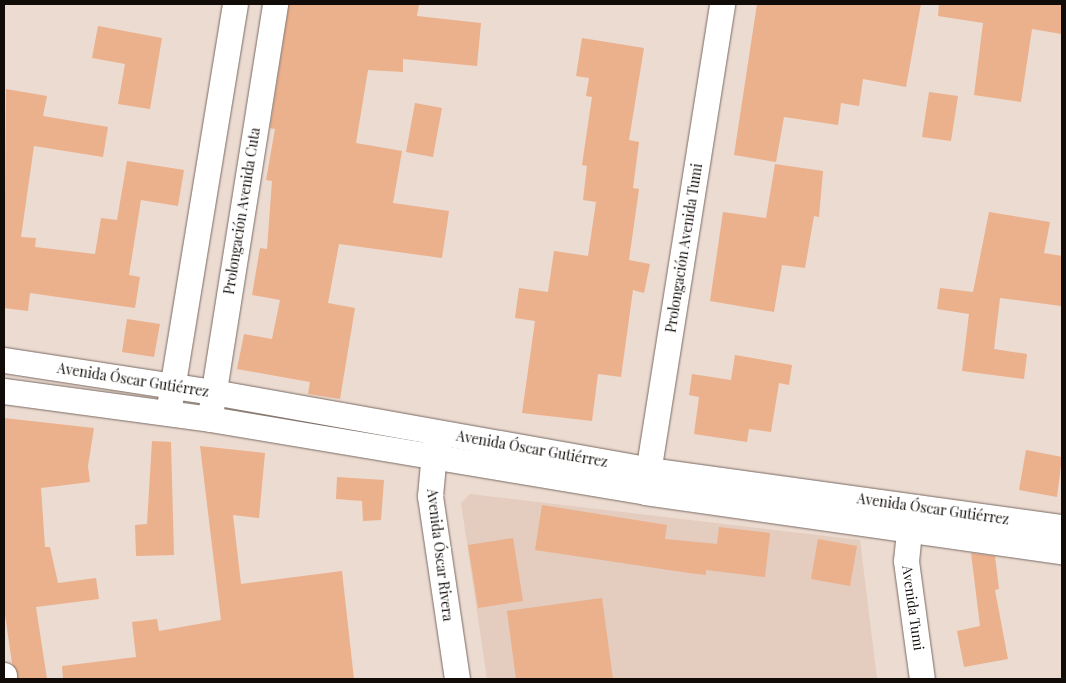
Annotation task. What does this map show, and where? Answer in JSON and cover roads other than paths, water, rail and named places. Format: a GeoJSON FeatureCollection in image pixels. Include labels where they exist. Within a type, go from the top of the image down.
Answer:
{"type":"FeatureCollection","features":[{"type":"Feature","properties":{"kind":"street"},"geometry":{"type":"LineString","coordinates":[[168,414],[235,4]]}},
{"type":"Feature","properties":{"kind":"street","name":"Prolongación Avenida Cuta"},"geometry":{"type":"LineString","coordinates":[[210,419],[275,4]]}},
{"type":"Feature","properties":{"kind":"street","name":"Prolongación Avenida Tumi"},"geometry":{"type":"LineString","coordinates":[[647,481],[722,4]]}},
{"type":"Feature","properties":{"kind":"street","name":"Avenida Óscar Gutiérrez"},"geometry":{"type":"LineString","coordinates":[[4,360],[213,392],[437,432],[647,481]]}},
{"type":"Feature","properties":{"kind":"street","name":"Avenida Óscar Gutiérrez"},"geometry":{"type":"LineString","coordinates":[[4,391],[210,419],[432,458],[647,481],[911,517],[1062,527]]}},
{"type":"Feature","properties":{"kind":"street","name":"Avenida Óscar Rivera"},"geometry":{"type":"LineString","coordinates":[[437,432],[432,458],[430,496],[457,679]]}},
{"type":"Feature","properties":{"kind":"street","name":"Avenida Óscar Gutiérrez"},"geometry":{"type":"LineString","coordinates":[[911,517],[1062,551]]}},
{"type":"Feature","properties":{"kind":"street","name":"Avenida Tumi"},"geometry":{"type":"LineString","coordinates":[[911,517],[906,560],[922,679]]}}]}
